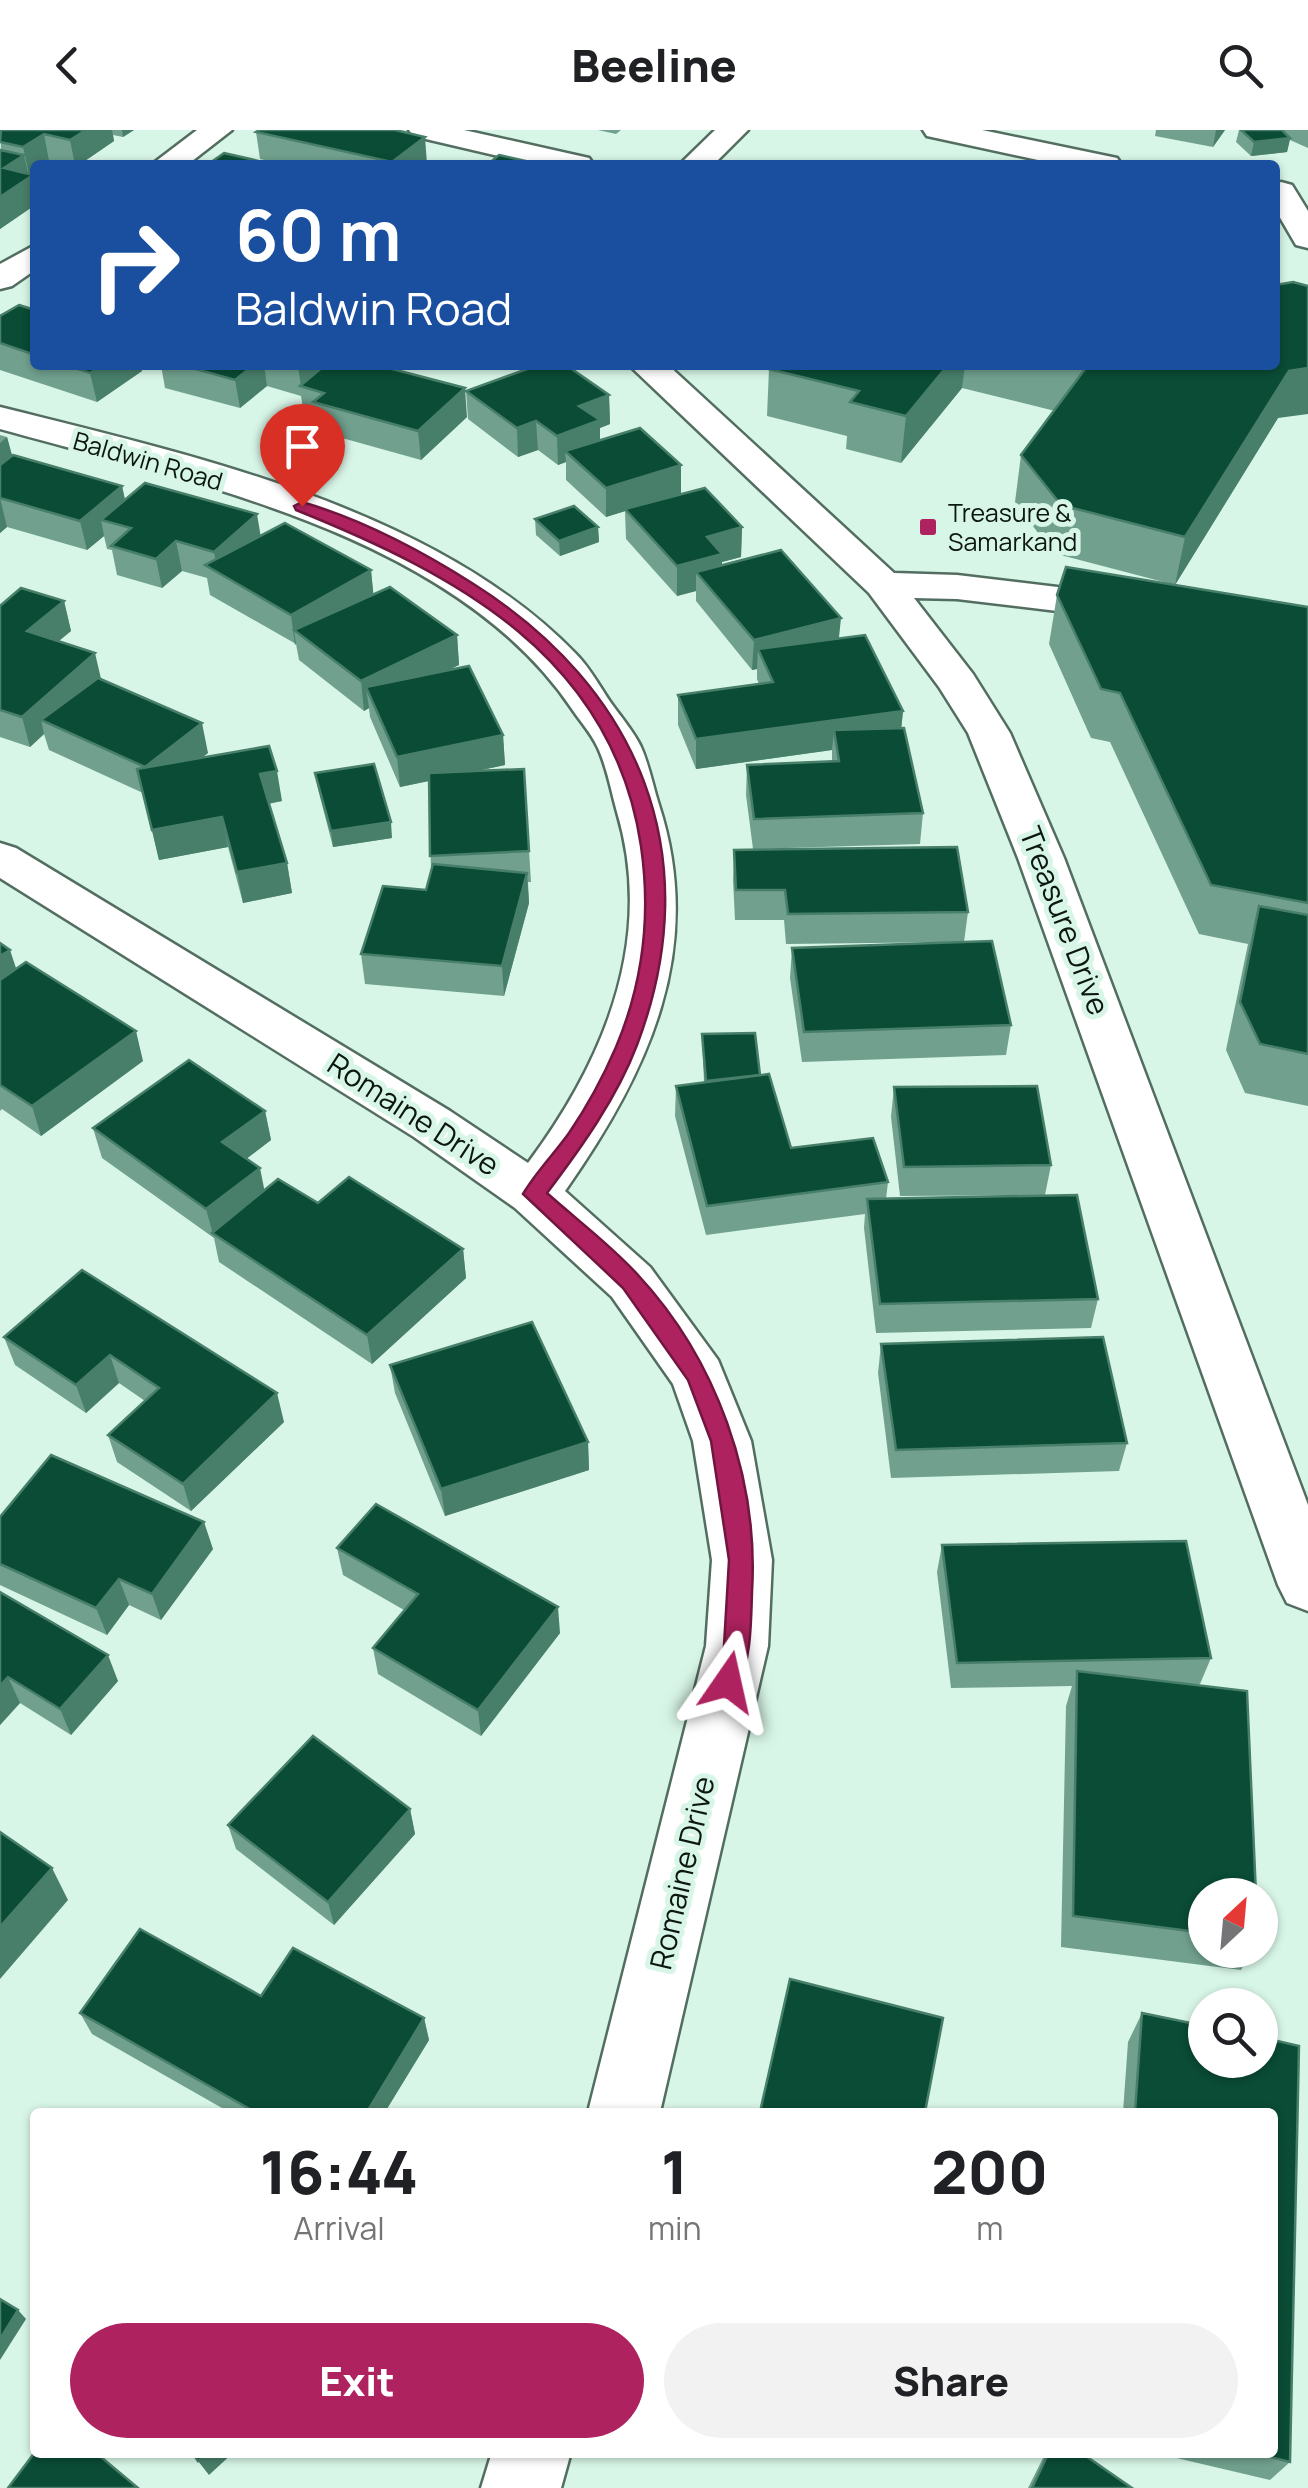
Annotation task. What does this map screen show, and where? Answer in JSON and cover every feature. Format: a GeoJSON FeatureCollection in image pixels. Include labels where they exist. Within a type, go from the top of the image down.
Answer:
{"type":"FeatureCollection","features":[{"type":"Feature","properties":{"kind":"street"},"geometry":{"type":"LineString","coordinates":[[173,160],[218,130]]}},
{"type":"Feature","properties":{"kind":"street"},"geometry":{"type":"LineString","coordinates":[[424,130],[556,160]]}},
{"type":"Feature","properties":{"kind":"street"},"geometry":{"type":"LineString","coordinates":[[700,160],[733,130]]}},
{"type":"Feature","properties":{"kind":"street"},"geometry":{"type":"LineString","coordinates":[[938,130],[1082,160]]}},
{"type":"Feature","properties":{"kind":"street"},"geometry":{"type":"LineString","coordinates":[[950,160],[969,137]]}},
{"type":"Feature","properties":{"kind":"street"},"geometry":{"type":"LineString","coordinates":[[1288,192],[1308,238]]}},
{"type":"Feature","properties":{"kind":"street"},"geometry":{"type":"LineString","coordinates":[[0,279],[30,258]]}},
{"type":"Feature","properties":{"kind":"street","name":"Treasure Drive"},"geometry":{"type":"LineString","coordinates":[[653,370],[883,585],[958,683],[989,733],[1041,858],[1308,1585]]}},
{"type":"Feature","properties":{"kind":"street","name":"Baldwin Road"},"geometry":{"type":"LineString","coordinates":[[0,418],[264,494],[373,536],[440,570],[502,609],[546,644],[585,688],[621,745],[646,816],[656,882],[655,936],[645,991],[626,1048],[578,1136],[534,1194]]}},
{"type":"Feature","properties":{"kind":"street"},"geometry":{"type":"LineString","coordinates":[[883,585],[957,586],[1161,612]]}},
{"type":"Feature","properties":{"kind":"street","name":"Romaine Drive"},"geometry":{"type":"LineString","coordinates":[[0,858],[432,1124],[534,1194],[631,1282],[698,1376],[722,1441],[742,1560],[737,1646],[625,2108]]}},
{"type":"Feature","properties":{"kind":"street"},"geometry":{"type":"LineString","coordinates":[[520,2488],[530,2458]]}},
{"type":"Feature","properties":{"kind":"building"},"geometry":{"type":"Polygon","coordinates":[[[1,130],[86,130],[70,140],[44,134],[23,147],[0,142],[1,130]]]}},
{"type":"Feature","properties":{"kind":"building"},"geometry":{"type":"Polygon","coordinates":[[[395,130],[425,137],[395,160],[383,160],[256,132],[395,130]]]}},
{"type":"Feature","properties":{"kind":"building"},"geometry":{"type":"Polygon","coordinates":[[[1241,130],[1282,130],[1290,138],[1254,142],[1241,130]]]}},
{"type":"Feature","properties":{"kind":"building"},"geometry":{"type":"Polygon","coordinates":[[[0,150],[24,155],[4,168],[30,177],[0,197],[0,150]]]}},
{"type":"Feature","properties":{"kind":"building"},"geometry":{"type":"Polygon","coordinates":[[[224,153],[254,160],[214,160],[224,153]]]}},
{"type":"Feature","properties":{"kind":"building"},"geometry":{"type":"Polygon","coordinates":[[[499,155],[521,160],[493,160],[499,155]]]}},
{"type":"Feature","properties":{"kind":"building"},"geometry":{"type":"Polygon","coordinates":[[[1293,282],[1308,286],[1308,368],[1289,371],[1185,537],[1061,505],[1021,455],[1084,370],[1280,370],[1280,284],[1293,282]]]}},
{"type":"Feature","properties":{"kind":"building"},"geometry":{"type":"Polygon","coordinates":[[[19,305],[30,308],[30,353],[0,343],[0,316],[19,305]]]}},
{"type":"Feature","properties":{"kind":"building"},"geometry":{"type":"Polygon","coordinates":[[[199,370],[248,370],[235,380],[199,370]]]}},
{"type":"Feature","properties":{"kind":"building"},"geometry":{"type":"Polygon","coordinates":[[[319,370],[396,370],[465,388],[418,431],[313,402],[324,393],[300,386],[319,370]]]}},
{"type":"Feature","properties":{"kind":"building"},"geometry":{"type":"Polygon","coordinates":[[[524,370],[573,370],[609,395],[579,406],[600,420],[557,436],[536,421],[517,428],[466,391],[524,370]]]}},
{"type":"Feature","properties":{"kind":"building"},"geometry":{"type":"Polygon","coordinates":[[[773,370],[944,370],[906,416],[850,402],[859,391],[773,370]]]}},
{"type":"Feature","properties":{"kind":"building"},"geometry":{"type":"Polygon","coordinates":[[[640,428],[681,465],[606,488],[565,451],[640,428]]]}},
{"type":"Feature","properties":{"kind":"building"},"geometry":{"type":"Polygon","coordinates":[[[13,455],[122,486],[80,521],[0,498],[0,465],[13,455]]]}},
{"type":"Feature","properties":{"kind":"building"},"geometry":{"type":"Polygon","coordinates":[[[145,483],[257,514],[214,552],[176,541],[156,559],[111,546],[131,528],[101,520],[145,483]]]}},
{"type":"Feature","properties":{"kind":"building"},"geometry":{"type":"Polygon","coordinates":[[[705,488],[742,527],[707,537],[722,554],[677,566],[625,509],[705,488]]]}},
{"type":"Feature","properties":{"kind":"building"},"geometry":{"type":"Polygon","coordinates":[[[574,506],[598,527],[559,541],[535,519],[574,506]]]}},
{"type":"Feature","properties":{"kind":"building"},"geometry":{"type":"Polygon","coordinates":[[[285,523],[371,570],[291,615],[205,565],[285,523]]]}},
{"type":"Feature","properties":{"kind":"building"},"geometry":{"type":"Polygon","coordinates":[[[781,550],[841,618],[754,640],[696,572],[781,550]]]}},
{"type":"Feature","properties":{"kind":"building"},"geometry":{"type":"Polygon","coordinates":[[[1066,567],[1308,607],[1308,903],[1211,885],[1120,693],[1101,689],[1057,595],[1066,567]]]}},
{"type":"Feature","properties":{"kind":"building"},"geometry":{"type":"Polygon","coordinates":[[[390,587],[457,635],[361,681],[294,630],[390,587]]]}},
{"type":"Feature","properties":{"kind":"building"},"geometry":{"type":"Polygon","coordinates":[[[21,588],[64,601],[27,631],[95,653],[22,717],[0,710],[0,606],[21,588]]]}},
{"type":"Feature","properties":{"kind":"building"},"geometry":{"type":"Polygon","coordinates":[[[865,635],[903,711],[696,739],[678,695],[773,682],[758,649],[865,635]]]}},
{"type":"Feature","properties":{"kind":"building"},"geometry":{"type":"Polygon","coordinates":[[[469,666],[503,735],[397,757],[366,687],[469,666]]]}},
{"type":"Feature","properties":{"kind":"building"},"geometry":{"type":"Polygon","coordinates":[[[98,678],[202,723],[145,767],[41,720],[98,678]]]}},
{"type":"Feature","properties":{"kind":"building"},"geometry":{"type":"Polygon","coordinates":[[[904,728],[923,813],[754,819],[747,765],[839,761],[834,730],[904,728]]]}},
{"type":"Feature","properties":{"kind":"building"},"geometry":{"type":"Polygon","coordinates":[[[269,746],[277,771],[260,774],[287,863],[237,872],[222,817],[152,830],[137,769],[269,746]]]}},
{"type":"Feature","properties":{"kind":"building"},"geometry":{"type":"Polygon","coordinates":[[[374,764],[391,822],[331,831],[315,773],[374,764]]]}},
{"type":"Feature","properties":{"kind":"building"},"geometry":{"type":"Polygon","coordinates":[[[524,769],[529,851],[430,856],[429,773],[524,769]]]}},
{"type":"Feature","properties":{"kind":"building"},"geometry":{"type":"Polygon","coordinates":[[[957,847],[968,912],[788,914],[785,890],[736,890],[734,850],[957,847]]]}},
{"type":"Feature","properties":{"kind":"building"},"geometry":{"type":"Polygon","coordinates":[[[433,864],[527,873],[502,966],[361,954],[383,886],[426,890],[433,864]]]}},
{"type":"Feature","properties":{"kind":"building"},"geometry":{"type":"Polygon","coordinates":[[[1259,906],[1308,915],[1308,1054],[1260,1044],[1240,1002],[1259,906]]]}},
{"type":"Feature","properties":{"kind":"building"},"geometry":{"type":"Polygon","coordinates":[[[992,941],[1011,1025],[804,1032],[792,948],[992,941]]]}},
{"type":"Feature","properties":{"kind":"building"},"geometry":{"type":"Polygon","coordinates":[[[0,943],[10,950],[0,956],[0,943]]]}},
{"type":"Feature","properties":{"kind":"building"},"geometry":{"type":"Polygon","coordinates":[[[26,962],[136,1031],[32,1106],[0,1085],[0,980],[26,962]]]}},
{"type":"Feature","properties":{"kind":"building"},"geometry":{"type":"Polygon","coordinates":[[[755,1033],[760,1075],[706,1081],[702,1034],[755,1033]]]}},
{"type":"Feature","properties":{"kind":"building"},"geometry":{"type":"Polygon","coordinates":[[[189,1060],[265,1111],[222,1142],[260,1168],[206,1209],[93,1128],[189,1060]]]}},
{"type":"Feature","properties":{"kind":"building"},"geometry":{"type":"Polygon","coordinates":[[[769,1074],[791,1148],[873,1138],[888,1182],[707,1206],[676,1086],[769,1074]]]}},
{"type":"Feature","properties":{"kind":"building"},"geometry":{"type":"Polygon","coordinates":[[[1037,1086],[1051,1165],[904,1167],[894,1087],[1037,1086]]]}},
{"type":"Feature","properties":{"kind":"building"},"geometry":{"type":"Polygon","coordinates":[[[349,1177],[463,1249],[367,1335],[212,1233],[278,1179],[318,1203],[349,1177]]]}},
{"type":"Feature","properties":{"kind":"building"},"geometry":{"type":"Polygon","coordinates":[[[1077,1195],[1098,1299],[880,1304],[867,1199],[1077,1195]]]}},
{"type":"Feature","properties":{"kind":"building"},"geometry":{"type":"Polygon","coordinates":[[[82,1270],[277,1393],[183,1484],[108,1435],[159,1388],[110,1355],[76,1385],[4,1337],[82,1270]]]}},
{"type":"Feature","properties":{"kind":"building"},"geometry":{"type":"Polygon","coordinates":[[[532,1322],[588,1442],[441,1489],[390,1365],[532,1322]]]}},
{"type":"Feature","properties":{"kind":"building"},"geometry":{"type":"Polygon","coordinates":[[[1103,1337],[1127,1443],[896,1450],[881,1344],[1103,1337]]]}},
{"type":"Feature","properties":{"kind":"building"},"geometry":{"type":"Polygon","coordinates":[[[51,1455],[204,1522],[152,1594],[119,1579],[96,1608],[0,1564],[0,1517],[51,1455]]]}},
{"type":"Feature","properties":{"kind":"building"},"geometry":{"type":"Polygon","coordinates":[[[376,1504],[558,1607],[478,1710],[373,1648],[418,1594],[337,1548],[376,1504]]]}},
{"type":"Feature","properties":{"kind":"building"},"geometry":{"type":"Polygon","coordinates":[[[1186,1541],[1211,1658],[957,1663],[942,1545],[1186,1541]]]}},
{"type":"Feature","properties":{"kind":"building"},"geometry":{"type":"Polygon","coordinates":[[[0,1592],[108,1655],[60,1709],[8,1677],[0,1686],[0,1592]]]}},
{"type":"Feature","properties":{"kind":"building"},"geometry":{"type":"Polygon","coordinates":[[[1077,1671],[1247,1691],[1255,1878],[1188,1878],[1188,1931],[1073,1916],[1077,1671]]]}},
{"type":"Feature","properties":{"kind":"building"},"geometry":{"type":"Polygon","coordinates":[[[313,1736],[410,1809],[328,1902],[228,1825],[313,1736]]]}},
{"type":"Feature","properties":{"kind":"building"},"geometry":{"type":"Polygon","coordinates":[[[0,1832],[52,1868],[0,1927],[0,1832]]]}},
{"type":"Feature","properties":{"kind":"building"},"geometry":{"type":"Polygon","coordinates":[[[140,1929],[261,1996],[293,1948],[424,2018],[369,2108],[248,2108],[80,2013],[140,1929]]]}},
{"type":"Feature","properties":{"kind":"building"},"geometry":{"type":"Polygon","coordinates":[[[790,1979],[943,2018],[926,2108],[761,2108],[790,1979]]]}},
{"type":"Feature","properties":{"kind":"building"},"geometry":{"type":"Polygon","coordinates":[[[1142,2013],[1188,2022],[1188,2078],[1278,2078],[1278,2041],[1299,2046],[1290,2462],[1274,2458],[1278,2458],[1278,2108],[1135,2108],[1142,2013]]]}},
{"type":"Feature","properties":{"kind":"building"},"geometry":{"type":"Polygon","coordinates":[[[0,2299],[18,2310],[0,2339],[0,2299]]]}},
{"type":"Feature","properties":{"kind":"building"},"geometry":{"type":"Polygon","coordinates":[[[30,2458],[102,2458],[138,2488],[8,2488],[30,2458]]]}},
{"type":"Feature","properties":{"kind":"building"},"geometry":{"type":"Polygon","coordinates":[[[1046,2458],[1089,2458],[1132,2488],[1032,2488],[1046,2458]]]}},
{"type":"Feature","properties":{"kind":"place","name":"Treasure & Samarkand"},"geometry":{"type":"Point","coordinates":[928,527]}},
{"type":"Feature","properties":{"kind":"route"},"geometry":{"type":"LineString","coordinates":[[302,506],[440,570],[502,609],[546,644],[585,688],[621,745],[646,816],[656,882],[655,936],[645,991],[626,1048],[578,1136],[534,1194],[576,1228],[631,1282],[698,1376],[722,1441],[742,1560],[737,1646],[728,1682]]}}]}
